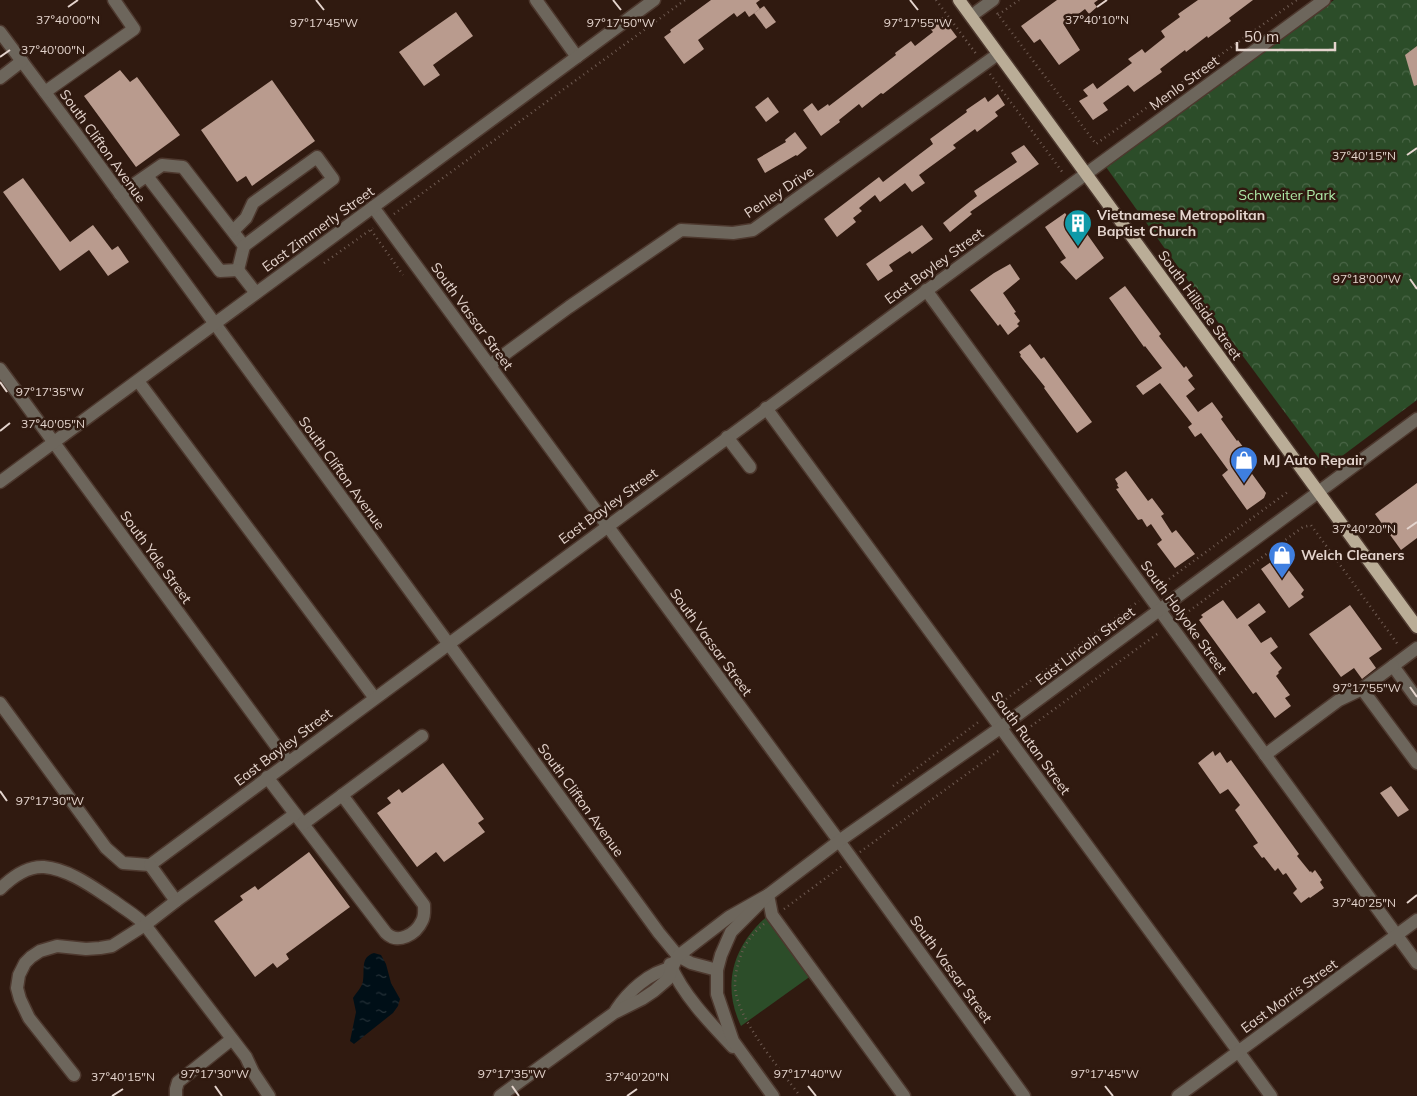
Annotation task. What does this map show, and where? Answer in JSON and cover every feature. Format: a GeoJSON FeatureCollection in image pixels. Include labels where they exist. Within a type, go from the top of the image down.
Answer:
{"type":"FeatureCollection","features":[{"type":"Feature","properties":{"kind":"main road","name":"South Hillside Street"},"geometry":{"type":"LineString","coordinates":[[959,0],[1417,627]]}},
{"type":"Feature","properties":{"kind":"street"},"geometry":{"type":"LineString","coordinates":[[45,92],[134,29],[114,0]]}},
{"type":"Feature","properties":{"kind":"street"},"geometry":{"type":"LineString","coordinates":[[536,0],[577,57]]}},
{"type":"Feature","properties":{"kind":"street","name":"East Zimmerly Street"},"geometry":{"type":"LineString","coordinates":[[0,482],[654,0]]}},
{"type":"Feature","properties":{"kind":"street","name":"Menlo Street"},"geometry":{"type":"LineString","coordinates":[[1086,173],[1324,0]]}},
{"type":"Feature","properties":{"kind":"street"},"geometry":{"type":"LineString","coordinates":[[971,16],[991,2]]}},
{"type":"Feature","properties":{"kind":"street","name":"South Clifton Avenue"},"geometry":{"type":"LineString","coordinates":[[0,32],[4,46],[22,61],[45,92],[658,933],[678,956],[691,964],[717,970],[717,994],[733,1042],[773,1096]]}},
{"type":"Feature","properties":{"kind":"street","name":"Penley Drive"},"geometry":{"type":"LineString","coordinates":[[490,365],[569,307],[681,230],[733,233],[753,230],[998,54]]}},
{"type":"Feature","properties":{"kind":"street"},"geometry":{"type":"LineString","coordinates":[[0,78],[22,61]]}},
{"type":"Feature","properties":{"kind":"street"},"geometry":{"type":"LineString","coordinates":[[233,232],[246,218],[253,203],[317,157],[333,179],[244,246],[238,270]]}},
{"type":"Feature","properties":{"kind":"street"},"geometry":{"type":"LineString","coordinates":[[120,194],[162,166],[184,167],[244,246]]}},
{"type":"Feature","properties":{"kind":"street","name":"East Bayley Street"},"geometry":{"type":"LineString","coordinates":[[150,864],[1086,173]]}},
{"type":"Feature","properties":{"kind":"street"},"geometry":{"type":"LineString","coordinates":[[147,176],[220,271],[238,270]]}},
{"type":"Feature","properties":{"kind":"street","name":"South Vassar Street"},"geometry":{"type":"LineString","coordinates":[[373,207],[1024,1096]]}},
{"type":"Feature","properties":{"kind":"street"},"geometry":{"type":"LineString","coordinates":[[238,270],[256,293]]}},
{"type":"Feature","properties":{"kind":"street","name":"South Holyoke Street"},"geometry":{"type":"LineString","coordinates":[[926,290],[1417,963]]}},
{"type":"Feature","properties":{"kind":"street","name":"South Yale Street"},"geometry":{"type":"LineString","coordinates":[[0,370],[288,762]]}},
{"type":"Feature","properties":{"kind":"street"},"geometry":{"type":"LineString","coordinates":[[138,381],[374,697]]}},
{"type":"Feature","properties":{"kind":"street","name":"South Rutan Street"},"geometry":{"type":"LineString","coordinates":[[766,408],[1271,1096]]}},
{"type":"Feature","properties":{"kind":"street","name":"East Lincoln Street"},"geometry":{"type":"LineString","coordinates":[[717,970],[731,932],[768,895],[839,841],[1000,728],[1417,419]]}},
{"type":"Feature","properties":{"kind":"street"},"geometry":{"type":"LineString","coordinates":[[727,437],[750,467]]}},
{"type":"Feature","properties":{"kind":"street"},"geometry":{"type":"LineString","coordinates":[[1265,754],[1339,700],[1362,690],[1417,648]]}},
{"type":"Feature","properties":{"kind":"street"},"geometry":{"type":"LineString","coordinates":[[1393,666],[1417,699]]}},
{"type":"Feature","properties":{"kind":"street"},"geometry":{"type":"LineString","coordinates":[[1362,690],[1417,763]]}},
{"type":"Feature","properties":{"kind":"street"},"geometry":{"type":"LineString","coordinates":[[0,703],[106,848],[123,863],[150,864],[176,901]]}},
{"type":"Feature","properties":{"kind":"street"},"geometry":{"type":"LineString","coordinates":[[74,1075],[29,1018],[20,999],[17,988],[19,975],[25,963],[31,957],[57,946],[86,949],[112,946],[299,819],[342,795],[422,736]]}},
{"type":"Feature","properties":{"kind":"street"},"geometry":{"type":"LineString","coordinates":[[267,777],[390,937],[395,939],[402,938],[418,929],[424,916],[424,905],[342,795]]}},
{"type":"Feature","properties":{"kind":"street"},"geometry":{"type":"LineString","coordinates":[[0,889],[9,880],[27,870],[43,867],[80,879],[130,912],[145,925],[246,1057],[268,1096]]}},
{"type":"Feature","properties":{"kind":"street"},"geometry":{"type":"LineString","coordinates":[[768,895],[773,917],[904,1096]]}},
{"type":"Feature","properties":{"kind":"street","name":"East Lincoln Street"},"geometry":{"type":"LineString","coordinates":[[672,968],[678,956],[729,917],[768,895]]}},
{"type":"Feature","properties":{"kind":"street","name":"East Morris Street"},"geometry":{"type":"LineString","coordinates":[[1178,1096],[1417,920]]}},
{"type":"Feature","properties":{"kind":"street","name":"South Clifton Avenue"},"geometry":{"type":"LineString","coordinates":[[658,933],[676,977],[706,1019],[747,1061]]}},
{"type":"Feature","properties":{"kind":"street"},"geometry":{"type":"LineString","coordinates":[[500,1096],[614,1013],[632,990],[663,969],[672,968]]}},
{"type":"Feature","properties":{"kind":"street"},"geometry":{"type":"LineString","coordinates":[[176,1096],[178,1082],[232,1039]]}},
{"type":"Feature","properties":{"kind":"path"},"geometry":{"type":"LineString","coordinates":[[324,263],[685,0]]}},
{"type":"Feature","properties":{"kind":"path"},"geometry":{"type":"LineString","coordinates":[[936,0],[1064,173]]}},
{"type":"Feature","properties":{"kind":"path"},"geometry":{"type":"LineString","coordinates":[[998,15],[1019,0]]}},
{"type":"Feature","properties":{"kind":"path"},"geometry":{"type":"LineString","coordinates":[[991,2],[998,15],[1096,144],[1297,0]]}},
{"type":"Feature","properties":{"kind":"path"},"geometry":{"type":"LineString","coordinates":[[371,230],[403,275]]}},
{"type":"Feature","properties":{"kind":"path"},"geometry":{"type":"LineString","coordinates":[[800,1096],[749,1027],[739,1004],[734,985],[738,963],[748,941],[773,917],[1303,527],[1311,525],[1406,656]]}},
{"type":"Feature","properties":{"kind":"green space","name":"Schweiter Park"},"geometry":{"type":"Polygon","coordinates":[[[1334,0],[1417,0],[1417,400],[1326,468],[1106,167],[1116,157],[1334,0]]]}},
{"type":"Feature","properties":{"kind":"green space"},"geometry":{"type":"Polygon","coordinates":[[[771,913],[815,973],[741,1026],[732,994],[735,964],[740,950],[748,937],[771,913]]]}},
{"type":"Feature","properties":{"kind":"water"},"geometry":{"type":"Polygon","coordinates":[[[374,953],[381,955],[386,964],[391,983],[400,999],[393,1013],[354,1044],[350,1041],[356,1012],[353,998],[362,983],[365,961],[374,953]]]}},
{"type":"Feature","properties":{"kind":"building"},"geometry":{"type":"Polygon","coordinates":[[[711,0],[760,0],[756,3],[760,9],[749,17],[745,11],[737,17],[734,13],[698,40],[704,49],[684,64],[664,37],[671,32],[670,30],[711,0]]]}},
{"type":"Feature","properties":{"kind":"building"},"geometry":{"type":"Polygon","coordinates":[[[1057,0],[1098,0],[1094,3],[1097,7],[1089,14],[1085,9],[1064,25],[1080,50],[1059,65],[1040,39],[1034,43],[1021,26],[1057,0]]]}},
{"type":"Feature","properties":{"kind":"building"},"geometry":{"type":"Polygon","coordinates":[[[1198,0],[1253,0],[1229,18],[1231,21],[1186,52],[1185,50],[1160,69],[1162,72],[1134,92],[1128,85],[1103,103],[1108,110],[1093,120],[1079,101],[1088,96],[1083,90],[1093,83],[1097,89],[1132,63],[1128,59],[1142,49],[1145,53],[1165,37],[1161,31],[1180,17],[1178,14],[1198,0]]]}},
{"type":"Feature","properties":{"kind":"building"},"geometry":{"type":"Polygon","coordinates":[[[764,6],[776,22],[766,29],[754,13],[764,6]]]}},
{"type":"Feature","properties":{"kind":"building"},"geometry":{"type":"Polygon","coordinates":[[[456,12],[473,36],[433,65],[440,75],[424,86],[399,52],[456,12]]]}},
{"type":"Feature","properties":{"kind":"building"},"geometry":{"type":"Polygon","coordinates":[[[942,17],[957,37],[883,94],[881,93],[862,108],[859,104],[839,120],[840,122],[821,136],[803,110],[812,103],[818,111],[828,104],[829,106],[896,55],[895,53],[911,41],[915,46],[933,32],[929,27],[942,17]]]}},
{"type":"Feature","properties":{"kind":"building"},"geometry":{"type":"Polygon","coordinates":[[[1417,46],[1417,85],[1414,86],[1405,55],[1417,46]]]}},
{"type":"Feature","properties":{"kind":"building"},"geometry":{"type":"Polygon","coordinates":[[[120,70],[130,82],[137,77],[180,135],[136,167],[84,96],[120,70]]]}},
{"type":"Feature","properties":{"kind":"building"},"geometry":{"type":"Polygon","coordinates":[[[272,80],[315,141],[252,186],[246,176],[237,182],[201,130],[272,80]]]}},
{"type":"Feature","properties":{"kind":"building"},"geometry":{"type":"Polygon","coordinates":[[[998,94],[1005,105],[995,112],[998,116],[977,132],[975,129],[953,145],[956,148],[919,175],[925,183],[912,192],[905,183],[880,202],[875,195],[859,208],[862,211],[853,218],[856,222],[837,237],[824,219],[879,177],[883,182],[933,144],[930,139],[967,112],[966,110],[985,97],[988,102],[998,94]]]}},
{"type":"Feature","properties":{"kind":"building"},"geometry":{"type":"Polygon","coordinates":[[[768,97],[779,112],[766,122],[755,107],[768,97]]]}},
{"type":"Feature","properties":{"kind":"building"},"geometry":{"type":"Polygon","coordinates":[[[795,132],[807,148],[797,156],[765,173],[757,159],[786,142],[785,140],[795,132]]]}},
{"type":"Feature","properties":{"kind":"building"},"geometry":{"type":"Polygon","coordinates":[[[1024,145],[1039,164],[970,212],[972,214],[950,232],[943,223],[977,196],[974,191],[1017,162],[1011,153],[1024,145]]]}},
{"type":"Feature","properties":{"kind":"building"},"geometry":{"type":"Polygon","coordinates":[[[23,178],[70,242],[93,225],[112,250],[118,246],[129,262],[108,276],[89,250],[60,271],[3,192],[23,178]]]}},
{"type":"Feature","properties":{"kind":"building","name":"Vietnamese Metropolitan Baptist Church"},"geometry":{"type":"Polygon","coordinates":[[[1065,213],[1083,237],[1087,234],[1104,258],[1076,280],[1060,262],[1066,258],[1045,227],[1065,213]]]}},
{"type":"Feature","properties":{"kind":"building"},"geometry":{"type":"Polygon","coordinates":[[[922,225],[933,239],[912,254],[910,251],[889,265],[893,271],[878,281],[866,264],[922,225]]]}},
{"type":"Feature","properties":{"kind":"building"},"geometry":{"type":"Polygon","coordinates":[[[1010,264],[1020,279],[1003,293],[1020,321],[1017,324],[1019,326],[1008,335],[1000,324],[998,326],[970,290],[1010,264]]]}},
{"type":"Feature","properties":{"kind":"building"},"geometry":{"type":"Polygon","coordinates":[[[1125,286],[1161,334],[1159,336],[1184,368],[1186,366],[1193,376],[1188,380],[1195,389],[1186,396],[1198,412],[1212,402],[1223,417],[1221,419],[1246,451],[1239,456],[1266,493],[1264,498],[1247,510],[1222,475],[1228,470],[1201,433],[1195,437],[1188,427],[1192,424],[1160,383],[1143,395],[1136,386],[1162,368],[1144,347],[1109,298],[1125,286]]]}},
{"type":"Feature","properties":{"kind":"building"},"geometry":{"type":"Polygon","coordinates":[[[1030,344],[1041,359],[1044,357],[1092,422],[1077,433],[1045,387],[1020,356],[1019,352],[1030,344]]]}},
{"type":"Feature","properties":{"kind":"building"},"geometry":{"type":"Polygon","coordinates":[[[1126,471],[1148,501],[1152,498],[1164,514],[1161,516],[1172,533],[1176,530],[1195,554],[1175,568],[1157,544],[1162,540],[1151,524],[1147,527],[1142,519],[1138,520],[1116,489],[1119,488],[1115,479],[1126,471]]]}},
{"type":"Feature","properties":{"kind":"building"},"geometry":{"type":"Polygon","coordinates":[[[1417,483],[1417,538],[1401,550],[1375,514],[1417,483]]]}},
{"type":"Feature","properties":{"kind":"building","name":"Welch Cleaners"},"geometry":{"type":"Polygon","coordinates":[[[1275,559],[1279,565],[1284,564],[1304,590],[1301,594],[1304,597],[1289,608],[1261,569],[1275,559]]]}},
{"type":"Feature","properties":{"kind":"building"},"geometry":{"type":"Polygon","coordinates":[[[1223,600],[1237,619],[1259,603],[1266,612],[1248,625],[1261,643],[1271,637],[1278,647],[1270,653],[1282,668],[1276,676],[1290,695],[1285,698],[1291,706],[1275,718],[1256,692],[1253,694],[1199,620],[1203,617],[1201,615],[1223,600]]]}},
{"type":"Feature","properties":{"kind":"building"},"geometry":{"type":"Polygon","coordinates":[[[1350,605],[1382,649],[1369,658],[1376,668],[1362,679],[1354,668],[1341,677],[1309,634],[1350,605]]]}},
{"type":"Feature","properties":{"kind":"building"},"geometry":{"type":"Polygon","coordinates":[[[1213,751],[1215,756],[1220,752],[1227,763],[1231,760],[1299,854],[1297,856],[1310,872],[1312,873],[1315,870],[1322,880],[1320,882],[1324,888],[1301,903],[1293,893],[1297,889],[1286,873],[1283,875],[1278,868],[1275,871],[1264,857],[1262,858],[1253,846],[1258,843],[1235,810],[1240,805],[1228,789],[1220,794],[1198,763],[1213,751]]]}},
{"type":"Feature","properties":{"kind":"building"},"geometry":{"type":"Polygon","coordinates":[[[443,763],[484,819],[478,823],[485,832],[444,862],[436,852],[417,867],[377,813],[391,803],[387,798],[399,789],[402,793],[443,763]]]}},
{"type":"Feature","properties":{"kind":"building"},"geometry":{"type":"Polygon","coordinates":[[[1391,786],[1409,810],[1398,817],[1380,793],[1391,786]]]}},
{"type":"Feature","properties":{"kind":"building"},"geometry":{"type":"Polygon","coordinates":[[[309,852],[350,907],[286,954],[289,959],[277,968],[273,963],[255,977],[214,921],[243,900],[240,896],[255,886],[258,890],[309,852]]]}},
{"type":"Feature","properties":{"kind":"place","name":"Vietnamese Metropolitan Baptist Church"},"geometry":{"type":"Point","coordinates":[1078,247]}},
{"type":"Feature","properties":{"kind":"place","name":"MJ Auto Repair"},"geometry":{"type":"Point","coordinates":[1244,484]}},
{"type":"Feature","properties":{"kind":"place","name":"Welch Cleaners"},"geometry":{"type":"Point","coordinates":[1282,579]}}]}
